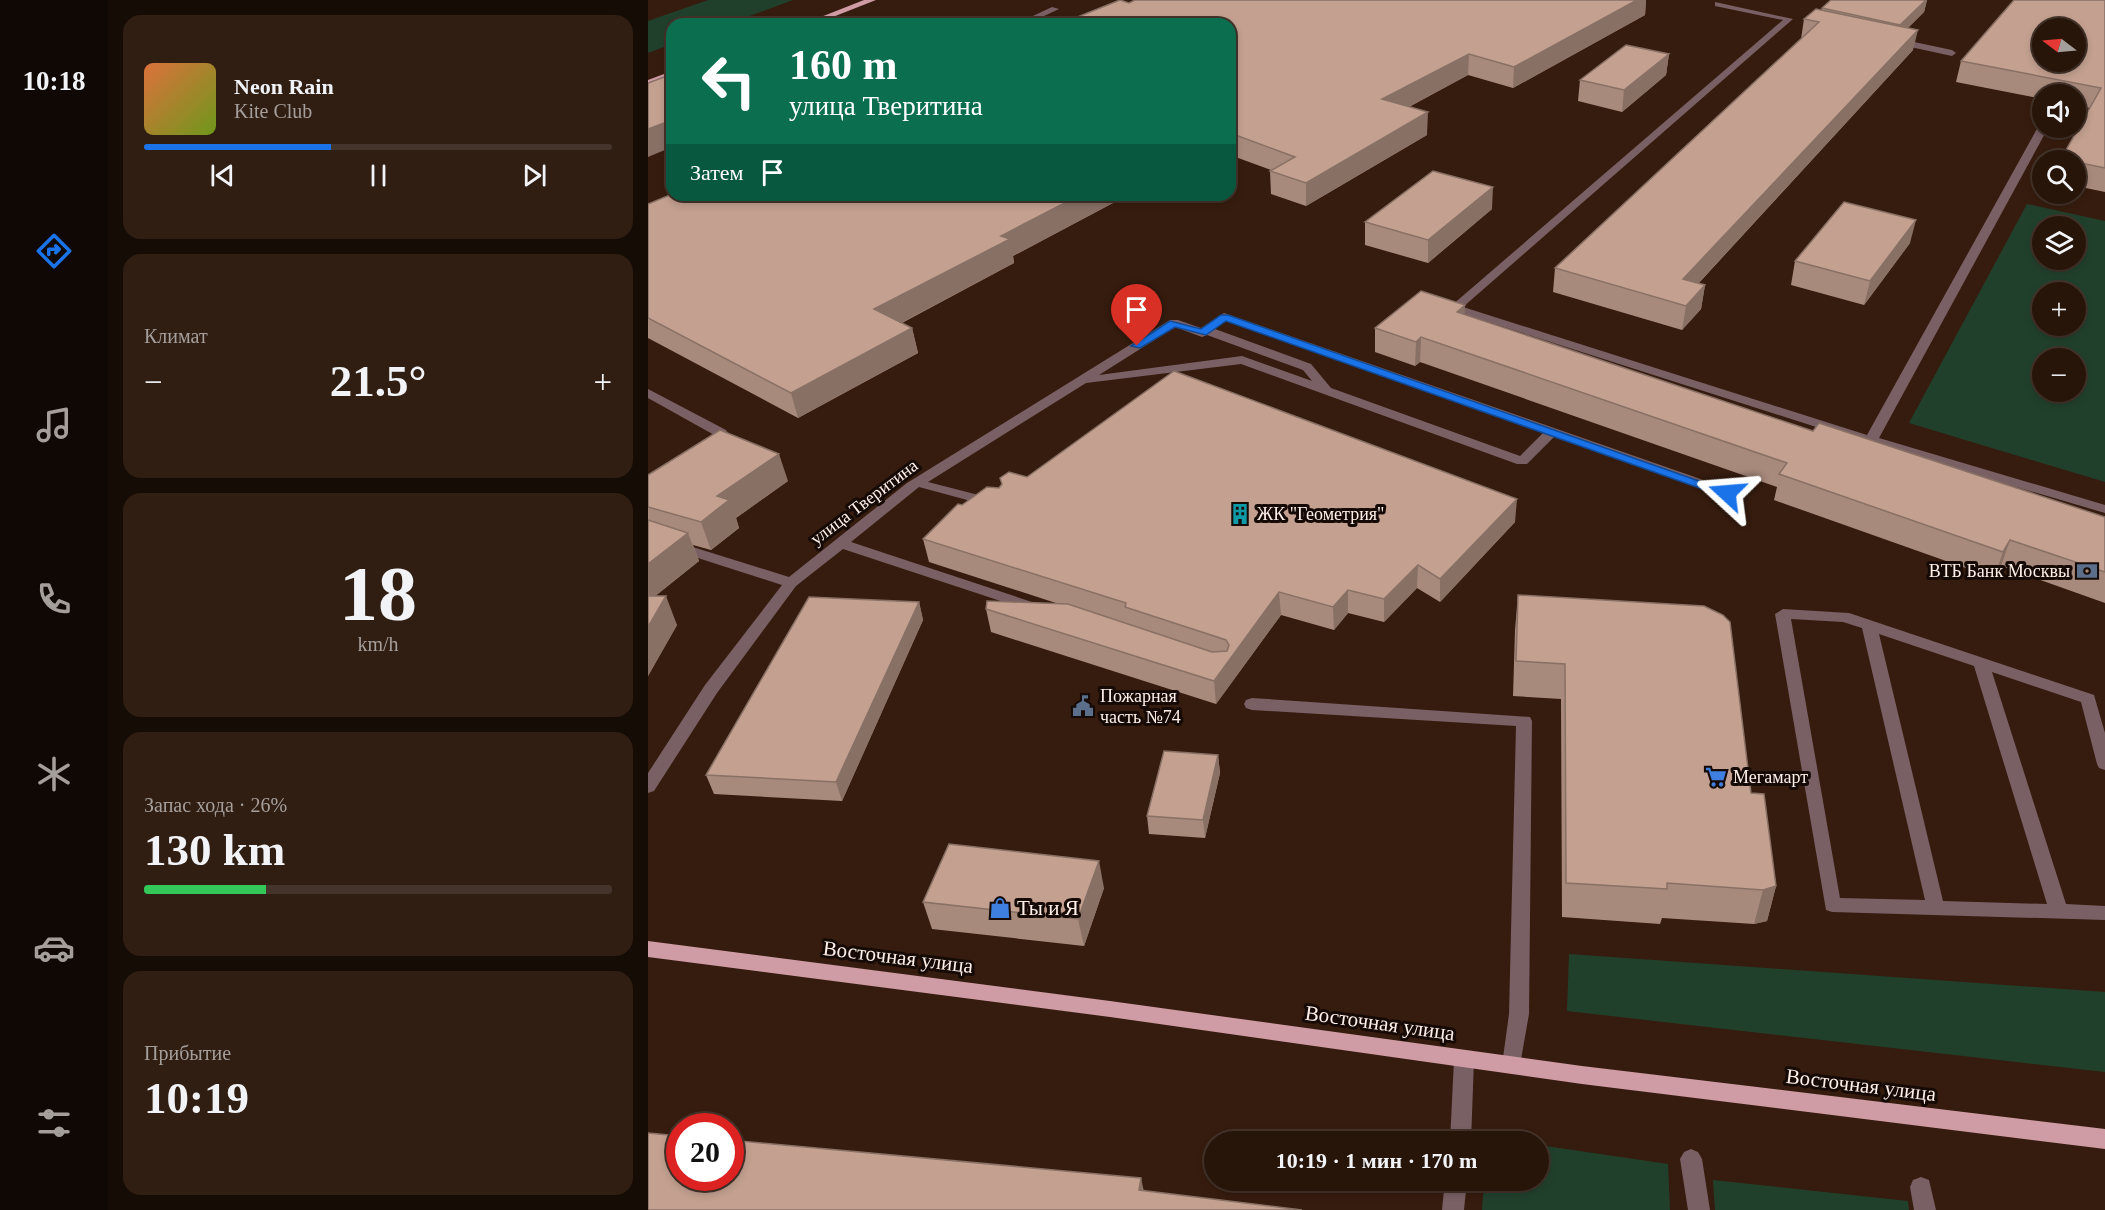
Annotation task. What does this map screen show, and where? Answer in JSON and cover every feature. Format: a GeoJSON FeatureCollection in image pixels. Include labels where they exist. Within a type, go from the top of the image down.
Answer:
{"type":"FeatureCollection","features":[{"type":"Feature","properties":{"kind":"main road"},"geometry":{"type":"LineString","coordinates":[[823,18],[872,0]]}},
{"type":"Feature","properties":{"kind":"main road"},"geometry":{"type":"LineString","coordinates":[[648,83],[666,76]]}},
{"type":"Feature","properties":{"kind":"main road","name":"Восточная улица"},"geometry":{"type":"LineString","coordinates":[[648,949],[1098,1007],[1464,1059],[2105,1139]]}},
{"type":"Feature","properties":{"kind":"street"},"geometry":{"type":"LineString","coordinates":[[1718,4],[1795,20],[1455,308],[1871,440],[2105,509]]}},
{"type":"Feature","properties":{"kind":"street"},"geometry":{"type":"LineString","coordinates":[[1034,18],[1055,9]]}},
{"type":"Feature","properties":{"kind":"street"},"geometry":{"type":"LineString","coordinates":[[1882,38],[1952,53]]}},
{"type":"Feature","properties":{"kind":"street"},"geometry":{"type":"LineString","coordinates":[[1871,440],[2037,138]]}},
{"type":"Feature","properties":{"kind":"street"},"geometry":{"type":"LineString","coordinates":[[1206,330],[1224,317],[1727,493]]}},
{"type":"Feature","properties":{"kind":"street","name":"улица Тверитина"},"geometry":{"type":"LineString","coordinates":[[648,787],[711,689],[791,583],[918,483],[1174,323],[1202,333],[1206,330]]}},
{"type":"Feature","properties":{"kind":"street"},"geometry":{"type":"LineString","coordinates":[[1206,330],[1307,367],[1327,391]]}},
{"type":"Feature","properties":{"kind":"street"},"geometry":{"type":"LineString","coordinates":[[1080,381],[1242,360],[1522,461],[1552,432]]}},
{"type":"Feature","properties":{"kind":"street"},"geometry":{"type":"LineString","coordinates":[[648,393],[721,433]]}},
{"type":"Feature","properties":{"kind":"street"},"geometry":{"type":"LineString","coordinates":[[918,483],[998,505]]}},
{"type":"Feature","properties":{"kind":"street"},"geometry":{"type":"LineString","coordinates":[[648,537],[791,583]]}},
{"type":"Feature","properties":{"kind":"street"},"geometry":{"type":"LineString","coordinates":[[840,543],[1056,614]]}},
{"type":"Feature","properties":{"kind":"street"},"geometry":{"type":"LineString","coordinates":[[2105,764],[2088,699],[1844,617],[1783,614],[1832,904],[2105,913]]}},
{"type":"Feature","properties":{"kind":"street"},"geometry":{"type":"LineString","coordinates":[[1869,626],[1936,908]]}},
{"type":"Feature","properties":{"kind":"street"},"geometry":{"type":"LineString","coordinates":[[1981,663],[2059,912]]}},
{"type":"Feature","properties":{"kind":"street"},"geometry":{"type":"LineString","coordinates":[[1252,704],[1524,721],[1518,1014],[1512,1065]]}},
{"type":"Feature","properties":{"kind":"street"},"geometry":{"type":"LineString","coordinates":[[1461,1131],[1464,1059]]}},
{"type":"Feature","properties":{"kind":"street"},"geometry":{"type":"LineString","coordinates":[[1691,1159],[1699,1210]]}},
{"type":"Feature","properties":{"kind":"street"},"geometry":{"type":"LineString","coordinates":[[1921,1187],[1925,1210]]}},
{"type":"Feature","properties":{"kind":"street"},"geometry":{"type":"LineString","coordinates":[[1453,1210],[1455,1191]]}},
{"type":"Feature","properties":{"kind":"green space"},"geometry":{"type":"Polygon","coordinates":[[[708,0],[793,0],[744,18],[666,18],[666,46],[648,53],[648,21],[708,0]]]}},
{"type":"Feature","properties":{"kind":"green space"},"geometry":{"type":"Polygon","coordinates":[[[2027,204],[2082,216],[2032,216],[2032,270],[2086,270],[2086,217],[2105,221],[2105,482],[1909,423],[2027,204]]]}},
{"type":"Feature","properties":{"kind":"green space"},"geometry":{"type":"Polygon","coordinates":[[[1569,954],[2105,992],[2105,1072],[1567,1011],[1569,954]]]}},
{"type":"Feature","properties":{"kind":"green space"},"geometry":{"type":"Polygon","coordinates":[[[1549,1146],[1668,1164],[1670,1210],[1482,1210],[1483,1191],[1549,1191],[1549,1146]]]}},
{"type":"Feature","properties":{"kind":"green space"},"geometry":{"type":"Polygon","coordinates":[[[1713,1180],[1908,1201],[1909,1210],[1715,1210],[1713,1180]]]}},
{"type":"Feature","properties":{"kind":"building"},"geometry":{"type":"Polygon","coordinates":[[[1120,0],[1129,3],[1135,0],[1637,0],[1514,67],[1469,54],[1382,99],[1428,112],[1306,183],[1270,171],[1295,157],[1236,135],[1236,18],[1075,18],[1120,0]]]}},
{"type":"Feature","properties":{"kind":"building"},"geometry":{"type":"Polygon","coordinates":[[[1831,0],[1926,0],[1900,25],[1822,8],[1831,0]]]}},
{"type":"Feature","properties":{"kind":"building"},"geometry":{"type":"Polygon","coordinates":[[[2014,0],[2105,0],[2105,168],[2086,164],[2086,150],[2066,150],[2073,138],[2086,138],[2086,115],[2101,88],[1961,61],[2014,0]]]}},
{"type":"Feature","properties":{"kind":"building"},"geometry":{"type":"Polygon","coordinates":[[[1816,9],[1918,30],[1683,279],[1705,285],[1686,306],[1555,268],[1819,22],[1804,19],[1816,9]]]}},
{"type":"Feature","properties":{"kind":"building"},"geometry":{"type":"Polygon","coordinates":[[[1626,45],[1669,54],[1624,90],[1580,80],[1626,45]]]}},
{"type":"Feature","properties":{"kind":"building"},"geometry":{"type":"Polygon","coordinates":[[[666,76],[666,122],[648,129],[648,83],[666,76]]]}},
{"type":"Feature","properties":{"kind":"building"},"geometry":{"type":"Polygon","coordinates":[[[1433,171],[1493,187],[1428,240],[1365,222],[1433,171]]]}},
{"type":"Feature","properties":{"kind":"building"},"geometry":{"type":"Polygon","coordinates":[[[666,196],[666,201],[1068,201],[1001,236],[1010,239],[874,309],[912,328],[791,393],[648,318],[648,204],[666,196]]]}},
{"type":"Feature","properties":{"kind":"building"},"geometry":{"type":"Polygon","coordinates":[[[1844,202],[1916,220],[1870,281],[1795,261],[1844,202]]]}},
{"type":"Feature","properties":{"kind":"building"},"geometry":{"type":"Polygon","coordinates":[[[1421,291],[1465,305],[1457,312],[1813,431],[1819,423],[2105,517],[2105,572],[2010,540],[2003,552],[1779,474],[1787,463],[1421,337],[1416,342],[1375,328],[1421,291]]]}},
{"type":"Feature","properties":{"kind":"building","name":"ЖК \"Геометрия\""},"geometry":{"type":"Polygon","coordinates":[[[1174,371],[1517,499],[1440,579],[1418,565],[1384,599],[1348,590],[1333,607],[1279,592],[1214,681],[986,609],[987,601],[1068,604],[1212,652],[1227,651],[1229,645],[1226,640],[1125,607],[1126,603],[923,539],[958,504],[962,505],[987,487],[999,488],[1002,484],[1000,478],[1009,472],[1027,477],[1174,371]]]}},
{"type":"Feature","properties":{"kind":"building"},"geometry":{"type":"Polygon","coordinates":[[[720,430],[779,454],[717,496],[729,500],[701,522],[648,507],[648,475],[720,430]]]}},
{"type":"Feature","properties":{"kind":"building"},"geometry":{"type":"Polygon","coordinates":[[[648,520],[688,533],[648,564],[648,520]]]}},
{"type":"Feature","properties":{"kind":"building"},"geometry":{"type":"Polygon","coordinates":[[[1518,595],[1704,606],[1723,615],[1730,622],[1751,793],[1764,794],[1776,886],[1763,890],[1667,883],[1667,889],[1566,883],[1565,664],[1516,661],[1518,595]]]}},
{"type":"Feature","properties":{"kind":"building"},"geometry":{"type":"Polygon","coordinates":[[[648,596],[666,596],[648,627],[648,596]]]}},
{"type":"Feature","properties":{"kind":"building"},"geometry":{"type":"Polygon","coordinates":[[[809,597],[919,602],[836,782],[706,775],[809,597]]]}},
{"type":"Feature","properties":{"kind":"building"},"geometry":{"type":"Polygon","coordinates":[[[1164,751],[1218,755],[1203,820],[1147,816],[1164,751]]]}},
{"type":"Feature","properties":{"kind":"building"},"geometry":{"type":"Polygon","coordinates":[[[949,844],[1099,861],[1078,919],[923,902],[949,844]]]}},
{"type":"Feature","properties":{"kind":"building"},"geometry":{"type":"Polygon","coordinates":[[[648,1133],[666,1135],[666,1191],[744,1191],[744,1141],[1141,1178],[1139,1190],[1302,1210],[648,1210],[648,1133]]]}},
{"type":"Feature","properties":{"kind":"place","name":"ЖК \"Геометрия\""},"geometry":{"type":"Point","coordinates":[1240,514]}},
{"type":"Feature","properties":{"kind":"place","name":"ВТБ Банк Москвы"},"geometry":{"type":"Point","coordinates":[2087,571]}},
{"type":"Feature","properties":{"kind":"place","name":"Пожарная часть №74"},"geometry":{"type":"Point","coordinates":[1083,706]}},
{"type":"Feature","properties":{"kind":"place","name":"Мегамарт"},"geometry":{"type":"Point","coordinates":[1716,777]}},
{"type":"Feature","properties":{"kind":"place","name":"Ты и Я"},"geometry":{"type":"Point","coordinates":[1000,908]}},
{"type":"Feature","properties":{"kind":"route"},"geometry":{"type":"LineString","coordinates":[[1137,346],[1174,323],[1202,333],[1224,317],[1727,493]]}}]}
